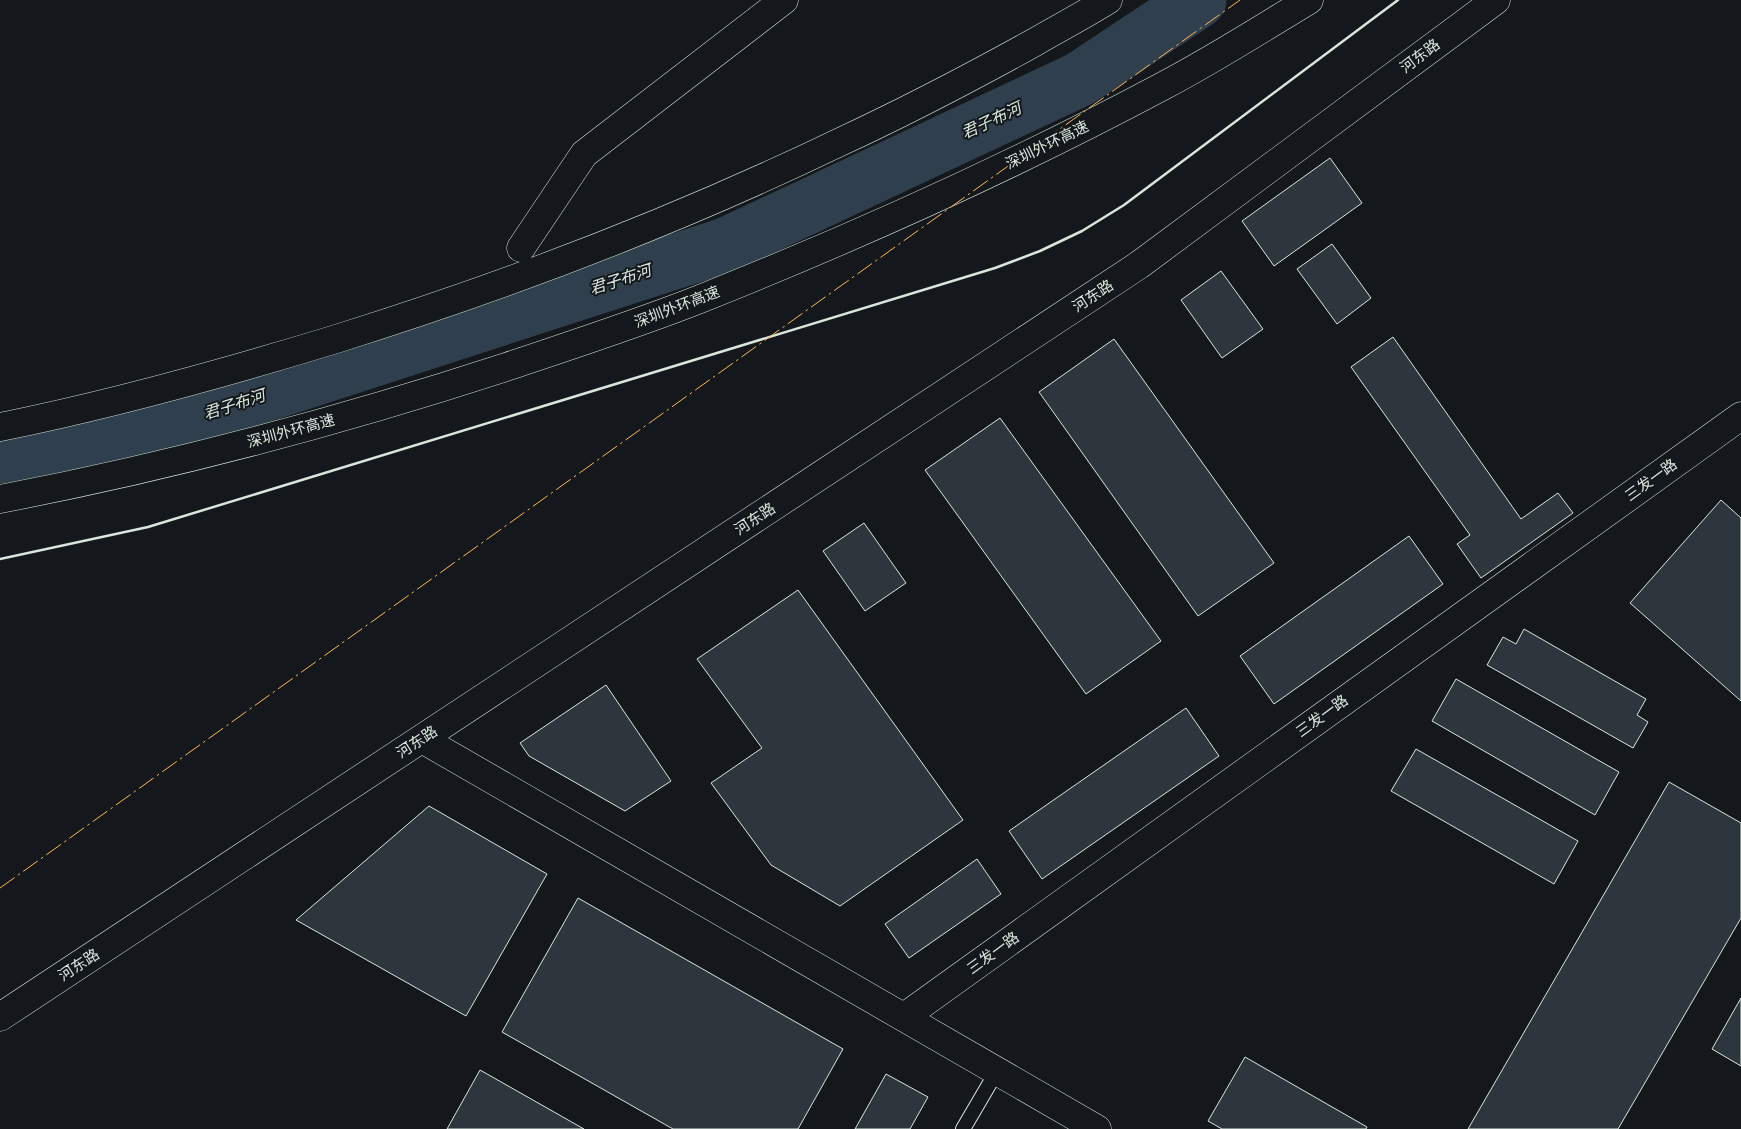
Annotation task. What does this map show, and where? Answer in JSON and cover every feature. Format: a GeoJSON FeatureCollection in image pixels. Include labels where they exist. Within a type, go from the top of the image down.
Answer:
{"type":"FeatureCollection","features":[{"type":"Feature","properties":{"kind":"main road"},"geometry":{"type":"LineString","coordinates":[[522,248],[584,154],[784,0]]}},
{"type":"Feature","properties":{"kind":"main road"},"geometry":{"type":"LineString","coordinates":[[0,427],[184,384],[426,311],[544,270],[755,182],[883,122],[993,65],[1108,0]]}},
{"type":"Feature","properties":{"kind":"main road","name":"深圳外环高速"},"geometry":{"type":"LineString","coordinates":[[0,499],[201,456],[326,422],[486,374],[698,300],[937,198],[1052,144],[1167,84],[1309,0]]}},
{"type":"Feature","properties":{"kind":"main road","name":"河东路"},"geometry":{"type":"LineString","coordinates":[[0,1017],[1139,265],[1496,0]]}},
{"type":"Feature","properties":{"kind":"main road","name":"三发一路"},"geometry":{"type":"LineString","coordinates":[[904,1017],[1741,416]]}},
{"type":"Feature","properties":{"kind":"main road"},"geometry":{"type":"LineString","coordinates":[[422,739],[1096,1129]]}},
{"type":"Feature","properties":{"kind":"lane"},"geometry":{"type":"LineString","coordinates":[[963,1129],[996,1071]]}},
{"type":"Feature","properties":{"kind":"building"},"geometry":{"type":"Polygon","coordinates":[[[1330,158],[1362,203],[1274,266],[1242,221],[1330,158]]]}},
{"type":"Feature","properties":{"kind":"building"},"geometry":{"type":"Polygon","coordinates":[[[1332,244],[1371,298],[1337,324],[1297,269],[1332,244]]]}},
{"type":"Feature","properties":{"kind":"building"},"geometry":{"type":"Polygon","coordinates":[[[1221,271],[1263,329],[1222,358],[1181,300],[1221,271]]]}},
{"type":"Feature","properties":{"kind":"building"},"geometry":{"type":"Polygon","coordinates":[[[1393,337],[1521,519],[1558,493],[1573,513],[1481,578],[1457,544],[1470,535],[1351,367],[1393,337]]]}},
{"type":"Feature","properties":{"kind":"building"},"geometry":{"type":"Polygon","coordinates":[[[1114,339],[1274,563],[1198,616],[1039,392],[1114,339]]]}},
{"type":"Feature","properties":{"kind":"building"},"geometry":{"type":"Polygon","coordinates":[[[1000,418],[1161,641],[1086,694],[925,470],[1000,418]]]}},
{"type":"Feature","properties":{"kind":"building"},"geometry":{"type":"Polygon","coordinates":[[[1721,500],[1741,518],[1741,701],[1630,603],[1721,500]]]}},
{"type":"Feature","properties":{"kind":"building"},"geometry":{"type":"Polygon","coordinates":[[[864,523],[906,583],[865,611],[823,551],[864,523]]]}},
{"type":"Feature","properties":{"kind":"building"},"geometry":{"type":"Polygon","coordinates":[[[1409,536],[1443,584],[1274,704],[1240,656],[1409,536]]]}},
{"type":"Feature","properties":{"kind":"building"},"geometry":{"type":"Polygon","coordinates":[[[798,590],[963,820],[840,906],[771,865],[711,783],[762,748],[697,659],[798,590]]]}},
{"type":"Feature","properties":{"kind":"building"},"geometry":{"type":"Polygon","coordinates":[[[1524,629],[1646,699],[1637,715],[1648,722],[1633,748],[1487,665],[1503,637],[1516,644],[1524,629]]]}},
{"type":"Feature","properties":{"kind":"building"},"geometry":{"type":"Polygon","coordinates":[[[1456,679],[1619,772],[1595,815],[1432,721],[1456,679]]]}},
{"type":"Feature","properties":{"kind":"building"},"geometry":{"type":"Polygon","coordinates":[[[606,685],[671,781],[625,811],[529,756],[520,743],[606,685]]]}},
{"type":"Feature","properties":{"kind":"building"},"geometry":{"type":"Polygon","coordinates":[[[1186,708],[1219,756],[1042,879],[1009,831],[1186,708]]]}},
{"type":"Feature","properties":{"kind":"building"},"geometry":{"type":"Polygon","coordinates":[[[1416,749],[1578,841],[1554,884],[1391,791],[1416,749]]]}},
{"type":"Feature","properties":{"kind":"building"},"geometry":{"type":"Polygon","coordinates":[[[1669,782],[1741,823],[1741,918],[1618,1129],[1468,1129],[1669,782]]]}},
{"type":"Feature","properties":{"kind":"building"},"geometry":{"type":"Polygon","coordinates":[[[429,806],[547,874],[466,1016],[296,920],[429,806]]]}},
{"type":"Feature","properties":{"kind":"building"},"geometry":{"type":"Polygon","coordinates":[[[977,859],[1001,894],[909,958],[885,924],[977,859]]]}},
{"type":"Feature","properties":{"kind":"building"},"geometry":{"type":"Polygon","coordinates":[[[578,898],[843,1049],[798,1129],[673,1129],[502,1032],[578,898]]]}},
{"type":"Feature","properties":{"kind":"building"},"geometry":{"type":"Polygon","coordinates":[[[1741,998],[1741,1066],[1712,1049],[1741,998]]]}},
{"type":"Feature","properties":{"kind":"building"},"geometry":{"type":"Polygon","coordinates":[[[1245,1057],[1367,1127],[1366,1129],[1222,1129],[1208,1121],[1245,1057]]]}},
{"type":"Feature","properties":{"kind":"building"},"geometry":{"type":"Polygon","coordinates":[[[480,1070],[584,1129],[447,1129],[480,1070]]]}},
{"type":"Feature","properties":{"kind":"building"},"geometry":{"type":"Polygon","coordinates":[[[886,1074],[928,1097],[910,1129],[855,1129],[886,1074]]]}},
{"type":"Feature","properties":{"kind":"waterway","name":"君子布河"},"geometry":{"type":"LineString","coordinates":[[0,456],[177,423],[726,245],[1080,79],[1199,0]]}},
{"type":"Feature","properties":{"kind":"wall"},"geometry":{"type":"LineString","coordinates":[[0,559],[148,527],[995,268],[1040,251],[1082,231],[1124,205],[1398,0]]}},
{"type":"Feature","properties":{"kind":"power"},"geometry":{"type":"LineString","coordinates":[[0,888],[1240,0]]}}]}
